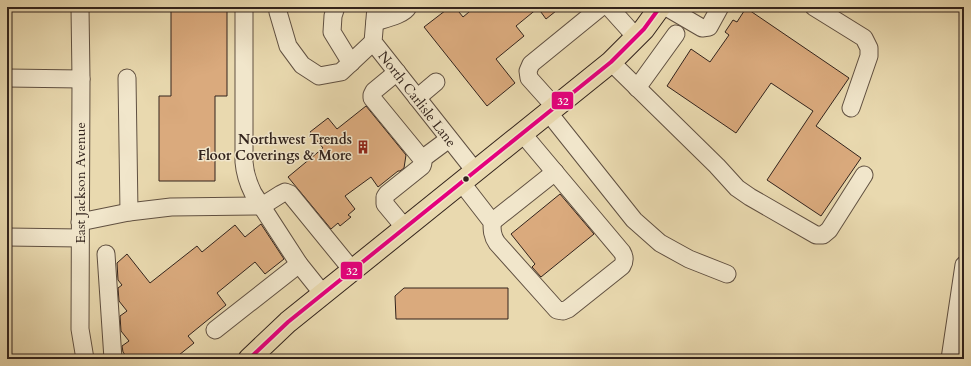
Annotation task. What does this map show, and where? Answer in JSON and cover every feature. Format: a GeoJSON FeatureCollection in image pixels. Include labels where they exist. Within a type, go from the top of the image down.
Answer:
{"type":"FeatureCollection","features":[{"type":"Feature","properties":{"kind":"main road"},"geometry":{"type":"LineString","coordinates":[[249,359],[288,322],[322,294],[611,62],[644,29],[660,7]]}},
{"type":"Feature","properties":{"kind":"street","name":"East Jackson Avenue"},"geometry":{"type":"LineString","coordinates":[[80,7],[80,330],[85,359]]}},
{"type":"Feature","properties":{"kind":"street"},"geometry":{"type":"LineString","coordinates":[[244,7],[245,172],[248,183],[262,206],[299,264],[322,294]]}},
{"type":"Feature","properties":{"kind":"street"},"geometry":{"type":"LineString","coordinates":[[278,7],[278,12],[288,46],[302,65],[319,76],[341,72],[373,42]]}},
{"type":"Feature","properties":{"kind":"street"},"geometry":{"type":"LineString","coordinates":[[336,7],[333,16],[332,32],[351,63]]}},
{"type":"Feature","properties":{"kind":"street"},"geometry":{"type":"LineString","coordinates":[[376,14],[394,16],[407,10],[408,7]]}},
{"type":"Feature","properties":{"kind":"street"},"geometry":{"type":"LineString","coordinates":[[601,7],[530,64],[528,71],[529,78],[579,151],[634,220],[660,243],[689,259],[727,274]]}},
{"type":"Feature","properties":{"kind":"street"},"geometry":{"type":"LineString","coordinates":[[609,7],[636,37]]}},
{"type":"Feature","properties":{"kind":"street"},"geometry":{"type":"LineString","coordinates":[[666,7],[702,28],[708,27],[720,7]]}},
{"type":"Feature","properties":{"kind":"street"},"geometry":{"type":"LineString","coordinates":[[814,7],[864,38],[869,48],[869,56],[851,108]]}},
{"type":"Feature","properties":{"kind":"street","name":"North Carlisle Lane"},"geometry":{"type":"LineString","coordinates":[[376,14],[373,42],[449,139],[492,222]]}},
{"type":"Feature","properties":{"kind":"street"},"geometry":{"type":"LineString","coordinates":[[637,88],[676,34]]}},
{"type":"Feature","properties":{"kind":"street"},"geometry":{"type":"LineString","coordinates":[[611,62],[717,166],[737,188],[816,235],[824,235],[829,230],[864,175]]}},
{"type":"Feature","properties":{"kind":"street"},"geometry":{"type":"LineString","coordinates":[[397,72],[374,91],[372,98],[422,159],[423,163],[422,166],[385,197],[385,204],[404,228]]}},
{"type":"Feature","properties":{"kind":"street"},"geometry":{"type":"LineString","coordinates":[[7,78],[81,79]]}},
{"type":"Feature","properties":{"kind":"street"},"geometry":{"type":"LineString","coordinates":[[127,78],[129,212]]}},
{"type":"Feature","properties":{"kind":"street"},"geometry":{"type":"LineString","coordinates":[[417,98],[436,82]]}},
{"type":"Feature","properties":{"kind":"street"},"geometry":{"type":"LineString","coordinates":[[522,133],[555,172],[622,252],[624,255],[622,266],[568,309],[563,311],[557,310],[497,243],[492,231],[492,222],[555,172]]}},
{"type":"Feature","properties":{"kind":"street"},"geometry":{"type":"LineString","coordinates":[[422,159],[449,139]]}},
{"type":"Feature","properties":{"kind":"street"},"geometry":{"type":"LineString","coordinates":[[7,237],[80,230],[129,212],[172,207],[262,206],[285,192],[290,194],[352,270]]}},
{"type":"Feature","properties":{"kind":"street"},"geometry":{"type":"LineString","coordinates":[[106,254],[113,359]]}},
{"type":"Feature","properties":{"kind":"street"},"geometry":{"type":"LineString","coordinates":[[215,330],[299,264]]}},
{"type":"Feature","properties":{"kind":"street"},"geometry":{"type":"LineString","coordinates":[[950,359],[964,265]]}},
{"type":"Feature","properties":{"kind":"building"},"geometry":{"type":"Polygon","coordinates":[[[171,7],[227,7],[227,96],[215,96],[215,181],[159,181],[159,96],[171,96],[171,7]]]}},
{"type":"Feature","properties":{"kind":"building"},"geometry":{"type":"Polygon","coordinates":[[[450,7],[455,7],[463,17],[475,7],[561,7],[546,19],[538,8],[516,26],[524,36],[496,59],[515,83],[487,106],[424,27],[450,7]]]}},
{"type":"Feature","properties":{"kind":"building"},"geometry":{"type":"Polygon","coordinates":[[[746,8],[849,78],[816,126],[861,158],[821,216],[767,180],[813,111],[771,83],[736,133],[667,86],[691,49],[710,62],[729,35],[725,32],[733,20],[737,22],[746,8]]]}},
{"type":"Feature","properties":{"kind":"building","name":"Northwest Trends Floor Coverings & More"},"geometry":{"type":"Polygon","coordinates":[[[366,106],[406,155],[404,168],[378,187],[371,177],[345,196],[355,209],[348,215],[351,217],[340,226],[338,223],[331,229],[288,177],[323,148],[310,132],[328,118],[337,129],[366,106]]]}},
{"type":"Feature","properties":{"kind":"building"},"geometry":{"type":"Polygon","coordinates":[[[560,194],[594,234],[541,277],[532,267],[535,264],[511,234],[560,194]]]}},
{"type":"Feature","properties":{"kind":"building"},"geometry":{"type":"Polygon","coordinates":[[[261,224],[284,259],[265,274],[255,262],[217,293],[226,305],[188,336],[194,343],[174,359],[128,359],[123,352],[122,346],[129,341],[121,331],[120,316],[127,311],[119,301],[118,288],[122,285],[118,280],[117,263],[127,254],[150,283],[197,246],[202,252],[235,225],[245,237],[261,224]]]}},
{"type":"Feature","properties":{"kind":"building"},"geometry":{"type":"Polygon","coordinates":[[[404,288],[508,288],[508,319],[396,319],[395,296],[404,288]]]}},
{"type":"Feature","properties":{"kind":"transit line","name":"32"},"geometry":{"type":"LineString","coordinates":[[249,359],[288,322],[611,62],[644,29],[660,7]]}},
{"type":"Feature","properties":{"kind":"place","name":"Northwest Trends Floor Coverings & More"},"geometry":{"type":"Point","coordinates":[363,147]}}]}
